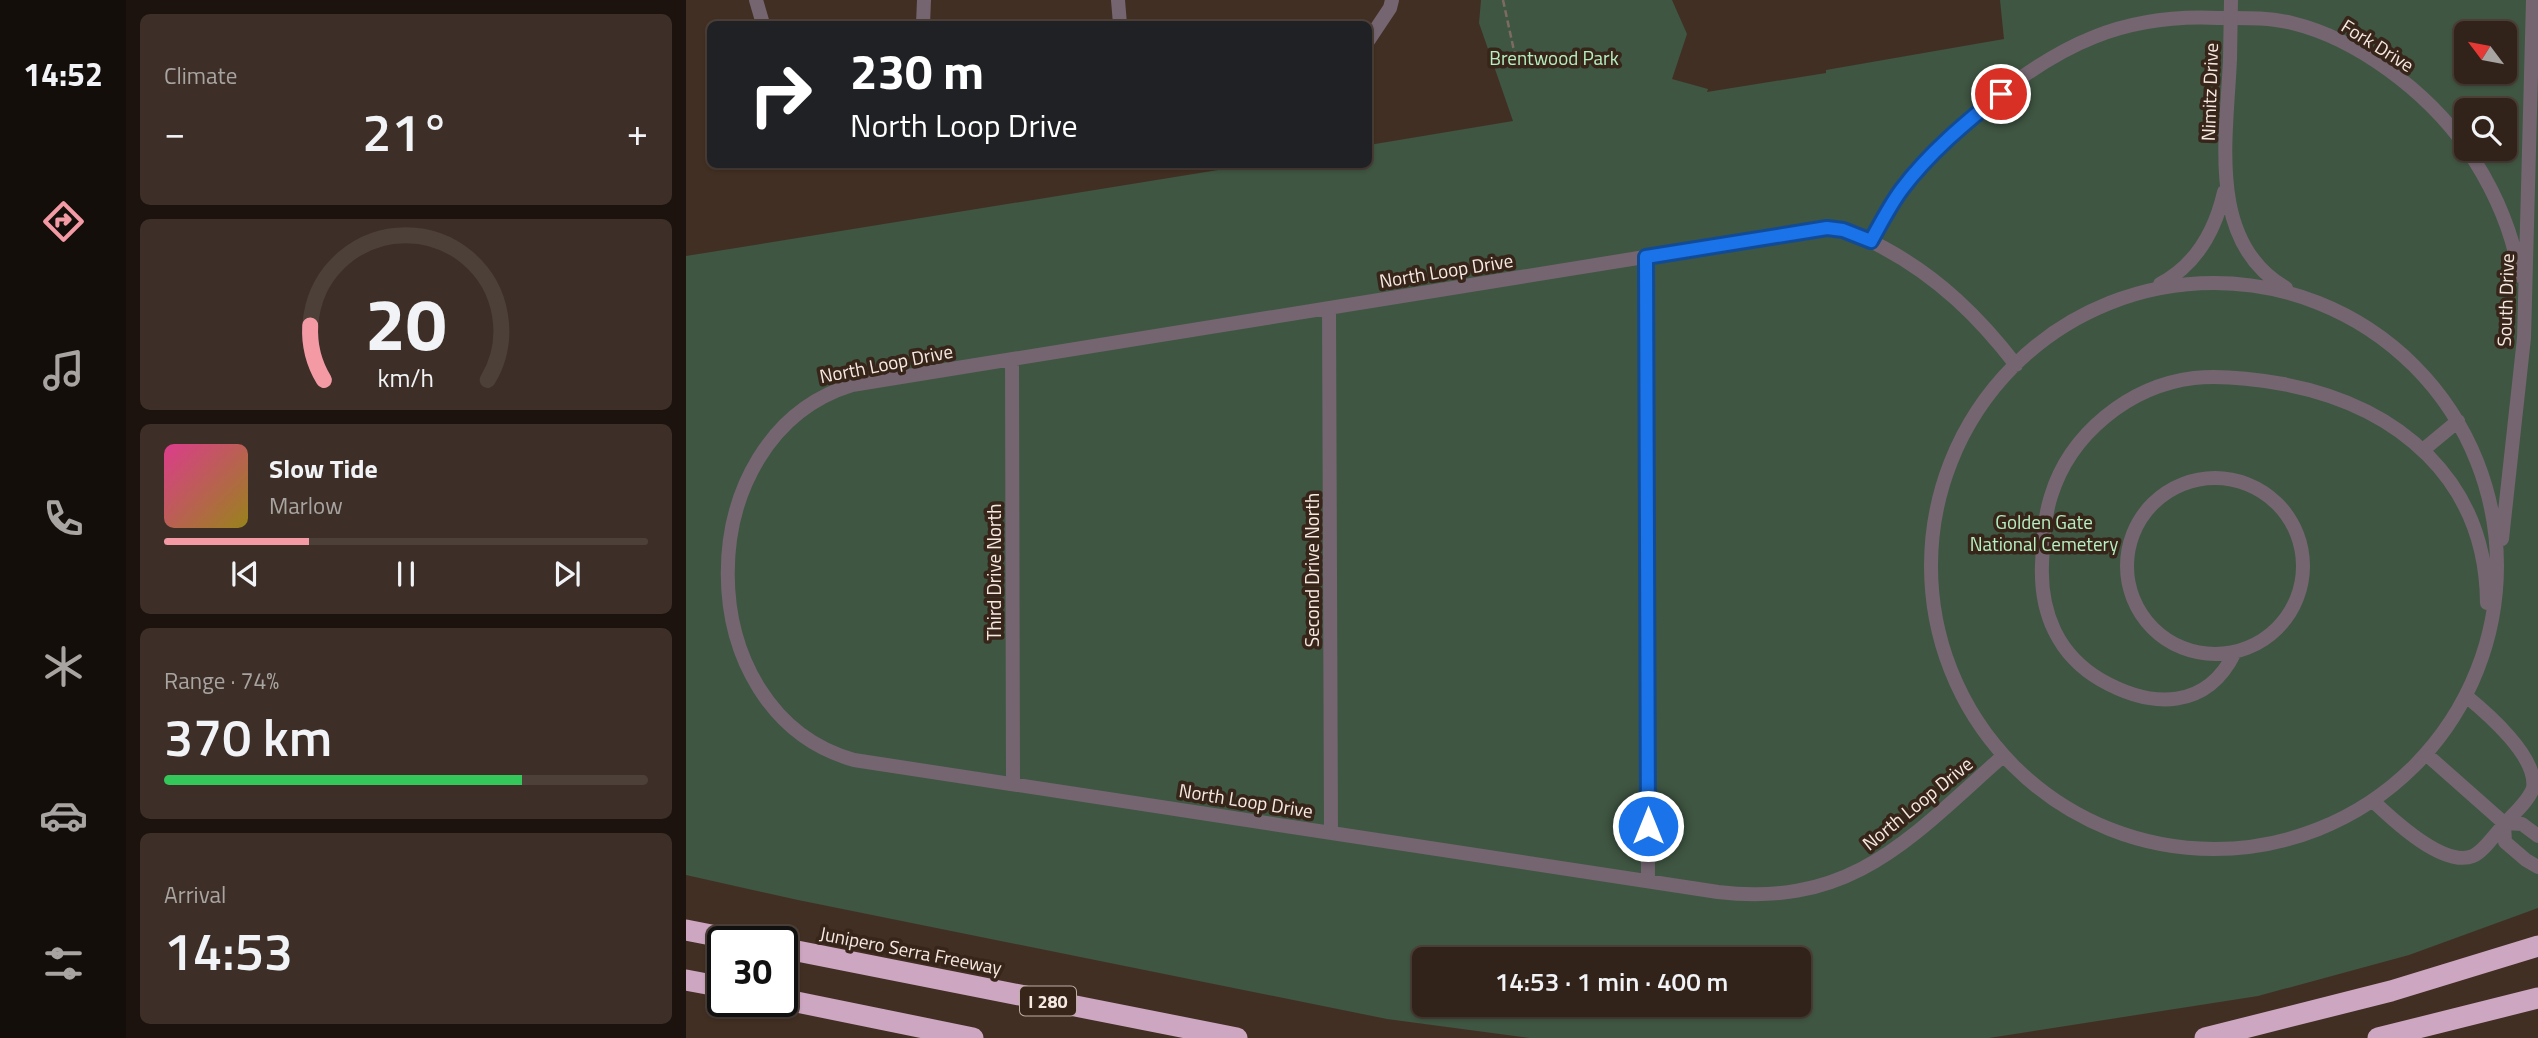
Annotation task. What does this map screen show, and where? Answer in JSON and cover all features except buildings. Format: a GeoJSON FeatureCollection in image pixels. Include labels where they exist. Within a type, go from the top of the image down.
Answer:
{"type":"FeatureCollection","features":[{"type":"Feature","properties":{"kind":"highway"},"geometry":{"type":"LineString","coordinates":[[686,930],[707,934]]}},
{"type":"Feature","properties":{"kind":"highway"},"geometry":{"type":"LineString","coordinates":[[2205,1038],[2379,994],[2538,946]]}},
{"type":"Feature","properties":{"kind":"highway","name":"Junipero Serra Freeway"},"geometry":{"type":"LineString","coordinates":[[798,951],[1237,1038]]}},
{"type":"Feature","properties":{"kind":"highway"},"geometry":{"type":"LineString","coordinates":[[686,979],[707,984]]}},
{"type":"Feature","properties":{"kind":"highway"},"geometry":{"type":"LineString","coordinates":[[2378,1038],[2538,998]]}},
{"type":"Feature","properties":{"kind":"highway"},"geometry":{"type":"LineString","coordinates":[[798,1002],[973,1038]]}},
{"type":"Feature","properties":{"kind":"street"},"geometry":{"type":"LineString","coordinates":[[756,0],[763,21]]}},
{"type":"Feature","properties":{"kind":"street"},"geometry":{"type":"LineString","coordinates":[[923,21],[924,0]]}},
{"type":"Feature","properties":{"kind":"street"},"geometry":{"type":"LineString","coordinates":[[1118,0],[1120,21]]}},
{"type":"Feature","properties":{"kind":"street"},"geometry":{"type":"LineString","coordinates":[[1372,35],[1390,8],[1392,0]]}},
{"type":"Feature","properties":{"kind":"street","name":"Nimitz Drive"},"geometry":{"type":"LineString","coordinates":[[2231,0],[2226,186],[2235,227],[2253,260],[2279,284],[2305,298]]}},
{"type":"Feature","properties":{"kind":"street","name":"South Drive"},"geometry":{"type":"LineString","coordinates":[[2495,599],[2524,338],[2533,0]]}},
{"type":"Feature","properties":{"kind":"street","name":"Fork Drive"},"geometry":{"type":"LineString","coordinates":[[1871,241],[1911,177],[1947,140],[2021,78],[2063,51],[2092,37],[2138,23],[2197,17],[2264,19],[2302,26],[2356,50],[2392,73],[2437,112],[2454,133]]}},
{"type":"Feature","properties":{"kind":"street","name":"Fork Drive"},"geometry":{"type":"LineString","coordinates":[[2474,161],[2492,191],[2511,237],[2521,285],[2524,338]]}},
{"type":"Feature","properties":{"kind":"street","name":"Nimitz Drive"},"geometry":{"type":"LineString","coordinates":[[2140,293],[2168,281],[2193,259],[2213,227],[2226,186]]}},
{"type":"Feature","properties":{"kind":"street","name":"North Loop Drive"},"geometry":{"type":"LineString","coordinates":[[777,416],[807,399],[845,387],[1827,228],[1843,230],[1871,241],[1910,263],[1954,295],[1987,329],[2016,365]]}},
{"type":"Feature","properties":{"kind":"street"},"geometry":{"type":"LineString","coordinates":[[1646,257],[1648,881]]}},
{"type":"Feature","properties":{"kind":"street"},"geometry":{"type":"LineString","coordinates":[[2218,283],[2263,287],[2305,298],[2358,321],[2390,344],[2433,386],[2458,421],[2477,460],[2490,500],[2497,555],[2495,599],[2486,643],[2466,696],[2426,754],[2400,779],[2373,800],[2336,821],[2291,839],[2248,847],[2188,848],[2123,835],[2081,817],[2041,791],[2003,756],[1974,717],[1952,674],[1934,612],[1932,559],[1938,504],[1960,443],[1986,400],[2016,365],[2067,325],[2101,307],[2140,293],[2176,286],[2218,283]]}},
{"type":"Feature","properties":{"kind":"street","name":"Second Drive North"},"geometry":{"type":"LineString","coordinates":[[1329,308],[1331,833]]}},
{"type":"Feature","properties":{"kind":"street","name":"Third Drive North"},"geometry":{"type":"LineString","coordinates":[[1012,359],[1013,784]]}},
{"type":"Feature","properties":{"kind":"street"},"geometry":{"type":"LineString","coordinates":[[2235,652],[2201,653],[2169,641],[2145,619],[2130,588],[2128,554],[2140,522],[2162,496],[2193,481],[2228,480],[2260,491],[2286,514],[2300,545],[2302,579],[2290,612],[2266,638],[2235,652],[2225,670],[2211,685],[2192,696],[2170,700],[2115,687],[2081,667],[2064,648],[2050,625],[2043,601],[2044,535],[2048,508],[2068,459],[2087,435],[2119,406],[2146,392],[2175,382],[2224,377],[2288,385],[2341,400],[2388,424],[2423,450],[2457,490],[2477,534],[2486,579],[2486,643]]}},
{"type":"Feature","properties":{"kind":"street"},"geometry":{"type":"LineString","coordinates":[[2423,450],[2458,421]]}},
{"type":"Feature","properties":{"kind":"street"},"geometry":{"type":"LineString","coordinates":[[2373,800],[2410,834],[2439,850],[2460,857],[2477,854],[2504,824],[2532,792],[2532,773],[2506,732],[2466,696]]}},
{"type":"Feature","properties":{"kind":"street","name":"North Loop Drive"},"geometry":{"type":"LineString","coordinates":[[772,726],[802,744],[837,756],[1648,881],[1755,895],[1793,892],[1838,881],[1867,867],[1895,851],[2003,756]]}},
{"type":"Feature","properties":{"kind":"street"},"geometry":{"type":"LineString","coordinates":[[2426,754],[2504,824],[2522,824],[2538,836]]}},
{"type":"Feature","properties":{"kind":"street"},"geometry":{"type":"LineString","coordinates":[[2504,824],[2505,842],[2538,867]]}},
{"type":"Feature","properties":{"kind":"path"},"geometry":{"type":"LineString","coordinates":[[1503,0],[1516,60]]}},
{"type":"Feature","properties":{"kind":"green space","name":"Golden Gate National Cemetery"},"geometry":{"type":"Polygon","coordinates":[[[1481,0],[1672,0],[1687,34],[1672,79],[1708,89],[1707,92],[1826,73],[1826,70],[2004,39],[2000,0],[2538,0],[2538,908],[2409,955],[2258,996],[1989,1038],[1530,1038],[1387,1019],[686,875],[686,256],[1230,168],[1372,168],[1372,144],[1513,121],[1479,23],[1481,0]]]}},
{"type":"Feature","properties":{"kind":"route"},"geometry":{"type":"LineString","coordinates":[[1648,826],[1646,257],[1827,228],[1852,232],[1871,241],[1911,177],[1947,140],[2001,94]]}},
{"type":"Feature","properties":{"kind":"park label","name":"Brentwood Park"},"geometry":{"type":"Point","coordinates":[1554,57]}}]}
